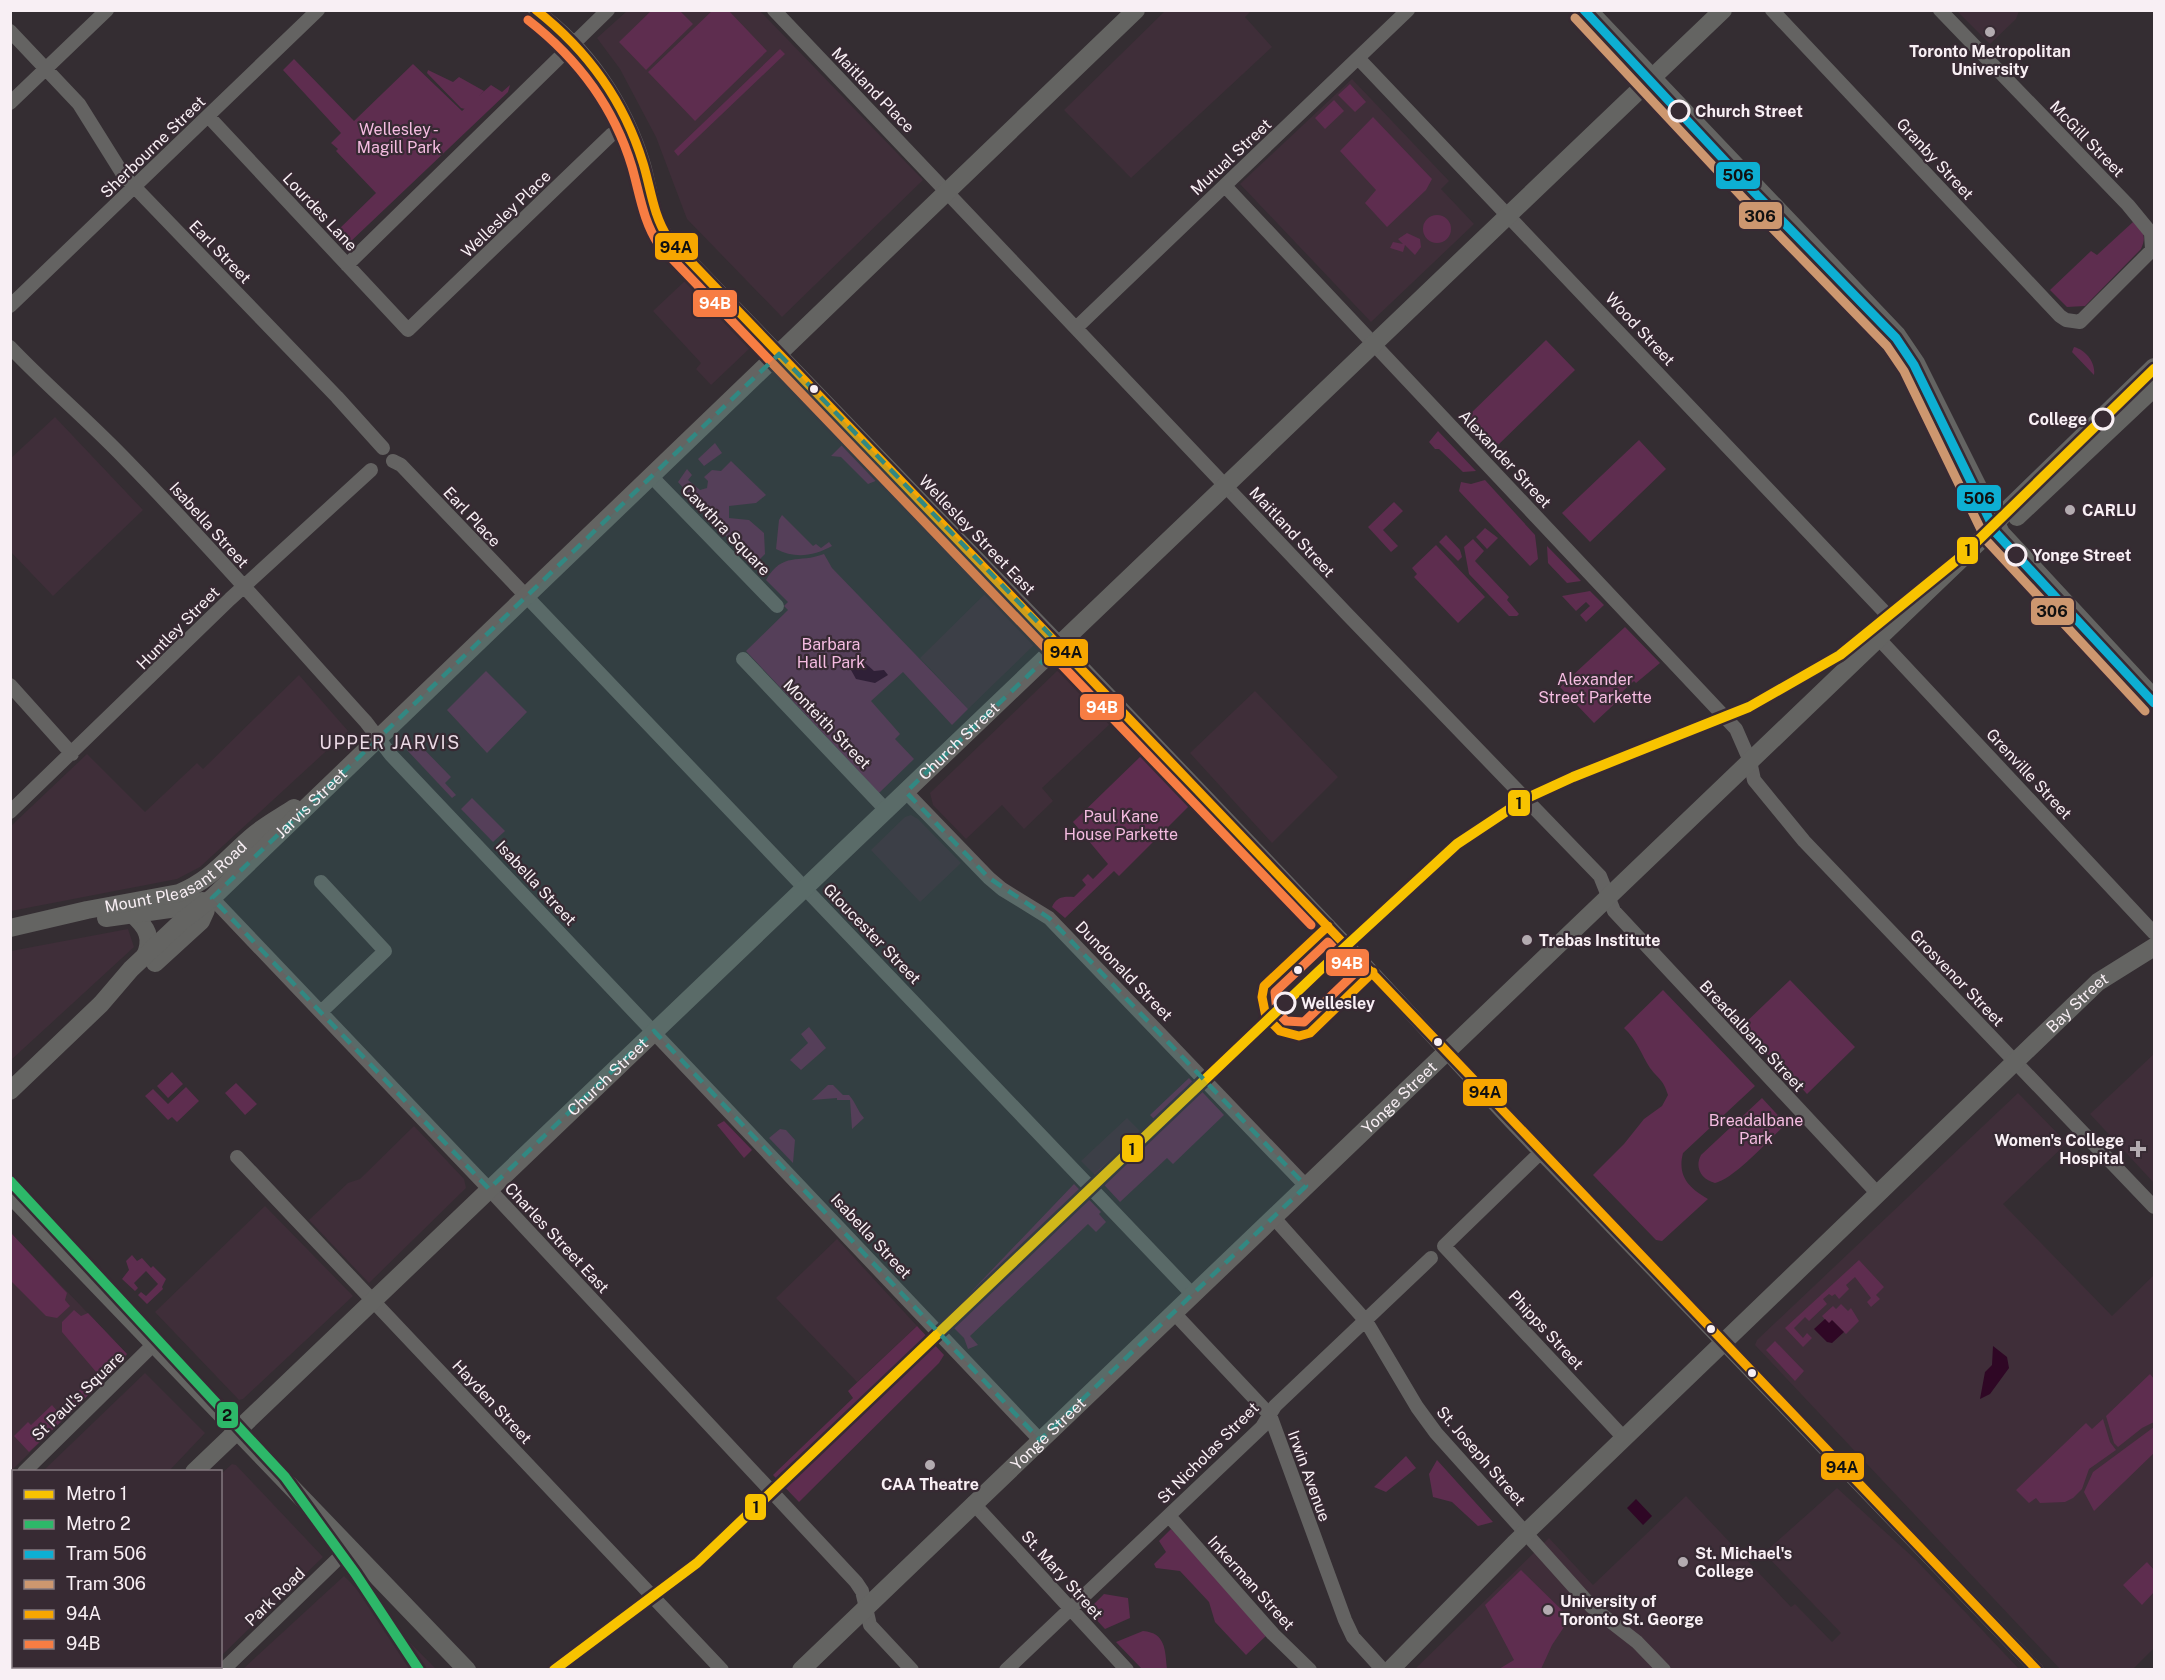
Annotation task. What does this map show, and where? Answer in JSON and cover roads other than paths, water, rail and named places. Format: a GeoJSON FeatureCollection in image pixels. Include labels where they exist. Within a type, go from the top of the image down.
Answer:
{"type":"FeatureCollection","features":[{"type":"Feature","properties":{"kind":"main road","name":"Jarvis Street"},"geometry":{"type":"LineString","coordinates":[[212,898],[1136,10]]}},
{"type":"Feature","properties":{"kind":"main road"},"geometry":{"type":"LineString","coordinates":[[1588,10],[1651,79],[1897,335],[1927,384],[1996,526],[2008,543],[2154,698]]}},
{"type":"Feature","properties":{"kind":"main road","name":"Church Street"},"geometry":{"type":"LineString","coordinates":[[196,1470],[1723,10]]}},
{"type":"Feature","properties":{"kind":"main road","name":"Yonge Street"},"geometry":{"type":"LineString","coordinates":[[801,1670],[973,1503],[1879,639],[1996,526],[2011,506],[2154,367]]}},
{"type":"Feature","properties":{"kind":"main road","name":"Yonge Street"},"geometry":{"type":"LineString","coordinates":[[1996,526],[2018,516],[2154,387]]}},
{"type":"Feature","properties":{"kind":"main road","name":"Mount Pleasant Road"},"geometry":{"type":"LineString","coordinates":[[10,928],[178,893],[191,888],[210,876],[256,833],[331,784]]}},
{"type":"Feature","properties":{"kind":"main road"},"geometry":{"type":"LineString","coordinates":[[10,1091],[101,1004],[145,956],[182,921],[212,898]]}},
{"type":"Feature","properties":{"kind":"main road"},"geometry":{"type":"LineString","coordinates":[[101,1004],[141,977],[201,921],[212,898]]}},
{"type":"Feature","properties":{"kind":"main road","name":"Mount Pleasant Road"},"geometry":{"type":"LineString","coordinates":[[35,922],[184,907],[212,898]]}},
{"type":"Feature","properties":{"kind":"main road"},"geometry":{"type":"LineString","coordinates":[[132,914],[144,924],[148,932],[149,947],[145,956]]}},
{"type":"Feature","properties":{"kind":"main road","name":"Bay Street"},"geometry":{"type":"LineString","coordinates":[[1389,1670],[1526,1533],[2098,982],[2154,947]]}},
{"type":"Feature","properties":{"kind":"main road"},"geometry":{"type":"LineString","coordinates":[[10,1194],[467,1670]]}},
{"type":"Feature","properties":{"kind":"street"},"geometry":{"type":"LineString","coordinates":[[10,103],[107,10]]}},
{"type":"Feature","properties":{"kind":"street","name":"Sherbourne Street"},"geometry":{"type":"LineString","coordinates":[[10,306],[318,10]]}},
{"type":"Feature","properties":{"kind":"street","name":"Wellesley Street East"},"geometry":{"type":"LineString","coordinates":[[534,10],[574,43],[606,85],[638,144],[662,230],[1060,645],[1540,1153],[2037,1670]]}},
{"type":"Feature","properties":{"kind":"street"},"geometry":{"type":"LineString","coordinates":[[347,265],[608,10]]}},
{"type":"Feature","properties":{"kind":"street","name":"Maitland Place"},"geometry":{"type":"LineString","coordinates":[[774,10],[947,192]]}},
{"type":"Feature","properties":{"kind":"street","name":"Mutual Street"},"geometry":{"type":"LineString","coordinates":[[1076,328],[1408,10]]}},
{"type":"Feature","properties":{"kind":"street","name":"Granby Street"},"geometry":{"type":"LineString","coordinates":[[1772,10],[2066,320],[2080,322],[2152,250],[2153,244]]}},
{"type":"Feature","properties":{"kind":"street","name":"McGill Street"},"geometry":{"type":"LineString","coordinates":[[1940,10],[2128,205],[2151,233],[2153,244]]}},
{"type":"Feature","properties":{"kind":"street","name":"Earl Street"},"geometry":{"type":"LineString","coordinates":[[10,31],[79,104],[110,157],[135,187],[338,397],[383,448]]}},
{"type":"Feature","properties":{"kind":"street","name":"Wood Street"},"geometry":{"type":"LineString","coordinates":[[1359,59],[1895,623]]}},
{"type":"Feature","properties":{"kind":"street","name":"Lourdes Lane"},"geometry":{"type":"LineString","coordinates":[[208,116],[408,330]]}},
{"type":"Feature","properties":{"kind":"street","name":"Wellesley Place"},"geometry":{"type":"LineString","coordinates":[[408,330],[611,135],[628,123]]}},
{"type":"Feature","properties":{"kind":"street","name":"Alexander Street"},"geometry":{"type":"LineString","coordinates":[[1225,186],[1736,729],[1750,761]]}},
{"type":"Feature","properties":{"kind":"street","name":"Maitland Street"},"geometry":{"type":"LineString","coordinates":[[947,192],[1353,621],[1600,876],[1610,896]]}},
{"type":"Feature","properties":{"kind":"street","name":"Isabella Street"},"geometry":{"type":"LineString","coordinates":[[10,347],[126,460],[192,529],[391,755],[1040,1440]]}},
{"type":"Feature","properties":{"kind":"street","name":"Earl Place"},"geometry":{"type":"LineString","coordinates":[[393,461],[401,465],[526,597]]}},
{"type":"Feature","properties":{"kind":"street","name":"Huntley Street"},"geometry":{"type":"LineString","coordinates":[[10,812],[243,587],[371,470]]}},
{"type":"Feature","properties":{"kind":"street","name":"Cawthra Square"},"geometry":{"type":"LineString","coordinates":[[652,477],[777,606]]}},
{"type":"Feature","properties":{"kind":"street","name":"Gloucester Street"},"geometry":{"type":"LineString","coordinates":[[526,597],[1193,1295]]}},
{"type":"Feature","properties":{"kind":"street","name":"Grenville Street"},"geometry":{"type":"LineString","coordinates":[[1879,639],[2154,933]]}},
{"type":"Feature","properties":{"kind":"street","name":"Monteith Street"},"geometry":{"type":"LineString","coordinates":[[743,659],[887,811]]}},
{"type":"Feature","properties":{"kind":"street"},"geometry":{"type":"LineString","coordinates":[[10,685],[72,754]]}},
{"type":"Feature","properties":{"kind":"street","name":"Grosvenor Street"},"geometry":{"type":"LineString","coordinates":[[1750,761],[1754,780],[1759,788],[1804,841],[2154,1208]]}},
{"type":"Feature","properties":{"kind":"street","name":"Dundonald Street"},"geometry":{"type":"LineString","coordinates":[[906,792],[989,878],[1002,889],[1049,918],[1306,1186]]}},
{"type":"Feature","properties":{"kind":"street"},"geometry":{"type":"LineString","coordinates":[[321,882],[385,951],[321,1011]]}},
{"type":"Feature","properties":{"kind":"street","name":"Breadalbane Street"},"geometry":{"type":"LineString","coordinates":[[1610,896],[1614,911],[1878,1194]]}},
{"type":"Feature","properties":{"kind":"street","name":"Charles Street East"},"geometry":{"type":"LineString","coordinates":[[212,898],[489,1189],[856,1582],[870,1624],[912,1670]]}},
{"type":"Feature","properties":{"kind":"street","name":"Phipps Street"},"geometry":{"type":"LineString","coordinates":[[1540,1153],[1444,1246],[1624,1438]]}},
{"type":"Feature","properties":{"kind":"street","name":"Hayden Street"},"geometry":{"type":"LineString","coordinates":[[237,1157],[722,1670]]}},
{"type":"Feature","properties":{"kind":"street","name":"St. Joseph Street"},"geometry":{"type":"LineString","coordinates":[[1274,1218],[1366,1321],[1417,1407],[1436,1433],[1592,1607],[1637,1642],[1664,1670]]}},
{"type":"Feature","properties":{"kind":"street","name":"St Nicholas Street"},"geometry":{"type":"LineString","coordinates":[[1006,1670],[1169,1516],[1270,1415],[1275,1406],[1431,1258]]}},
{"type":"Feature","properties":{"kind":"street","name":"Irwin Avenue"},"geometry":{"type":"LineString","coordinates":[[1174,1312],[1270,1415],[1345,1620],[1353,1637],[1383,1670]]}},
{"type":"Feature","properties":{"kind":"street","name":"St Paul's Square"},"geometry":{"type":"LineString","coordinates":[[26,1470],[155,1343]]}},
{"type":"Feature","properties":{"kind":"street","name":"St. Mary Street"},"geometry":{"type":"LineString","coordinates":[[973,1503],[1127,1670]]}},
{"type":"Feature","properties":{"kind":"street","name":"Inkerman Street"},"geometry":{"type":"LineString","coordinates":[[1169,1516],[1273,1634],[1310,1670]]}},
{"type":"Feature","properties":{"kind":"street","name":"Park Road"},"geometry":{"type":"LineString","coordinates":[[223,1670],[350,1547]]}},
{"type":"Feature","properties":{"kind":"metro line","name":"1"},"geometry":{"type":"LineString","coordinates":[[554,1670],[697,1563],[1319,971],[1457,844],[1525,799],[1573,777],[1749,707],[1840,655],[1963,555],[2154,369]]}},
{"type":"Feature","properties":{"kind":"metro line","name":"2"},"geometry":{"type":"LineString","coordinates":[[10,1181],[285,1477],[355,1573],[419,1670]]}},
{"type":"Feature","properties":{"kind":"tram line","name":"506"},"geometry":{"type":"LineString","coordinates":[[1584,10],[1753,191],[1896,338],[1914,365],[1996,533],[2154,703]]}},
{"type":"Feature","properties":{"kind":"tram line","name":"306"},"geometry":{"type":"LineString","coordinates":[[1575,18],[1744,199],[1887,346],[1904,371],[1986,540],[2145,711]]}},
{"type":"Feature","properties":{"kind":"place","name":"Toronto Metropolitan University"},"geometry":{"type":"Point","coordinates":[1990,32]}},
{"type":"Feature","properties":{"kind":"place","name":"Church Street"},"geometry":{"type":"Point","coordinates":[1679,111]}},
{"type":"Feature","properties":{"kind":"place","name":"College"},"geometry":{"type":"Point","coordinates":[2103,419]}},
{"type":"Feature","properties":{"kind":"place","name":"CARLU"},"geometry":{"type":"Point","coordinates":[2070,510]}},
{"type":"Feature","properties":{"kind":"place","name":"Yonge Street"},"geometry":{"type":"Point","coordinates":[2016,555]}},
{"type":"Feature","properties":{"kind":"place","name":"Trebas Institute"},"geometry":{"type":"Point","coordinates":[1527,940]}},
{"type":"Feature","properties":{"kind":"place","name":"Wellesley"},"geometry":{"type":"Point","coordinates":[1285,1003]}},
{"type":"Feature","properties":{"kind":"place","name":"Women's College Hospital"},"geometry":{"type":"Point","coordinates":[2138,1149]}},
{"type":"Feature","properties":{"kind":"place","name":"CAA Theatre"},"geometry":{"type":"Point","coordinates":[930,1465]}},
{"type":"Feature","properties":{"kind":"place","name":"St. Michael's College"},"geometry":{"type":"Point","coordinates":[1683,1562]}},
{"type":"Feature","properties":{"kind":"place","name":"University of Toronto St. George"},"geometry":{"type":"Point","coordinates":[1548,1610]}},
{"type":"Feature","properties":{"kind":"district","name":"UPPER JARVIS"},"geometry":{"type":"Point","coordinates":[390,742]}},
{"type":"Feature","properties":{"kind":"park label","name":"Wellesley - Magill Park"},"geometry":{"type":"Point","coordinates":[399,138]}},
{"type":"Feature","properties":{"kind":"park label","name":"Barbara Hall Park"},"geometry":{"type":"Point","coordinates":[831,653]}},
{"type":"Feature","properties":{"kind":"park label","name":"Alexander Street Parkette"},"geometry":{"type":"Point","coordinates":[1595,688]}},
{"type":"Feature","properties":{"kind":"park label","name":"Paul Kane House Parkette"},"geometry":{"type":"Point","coordinates":[1121,825]}},
{"type":"Feature","properties":{"kind":"park label","name":"Breadalbane Park"},"geometry":{"type":"Point","coordinates":[1756,1129]}}]}
